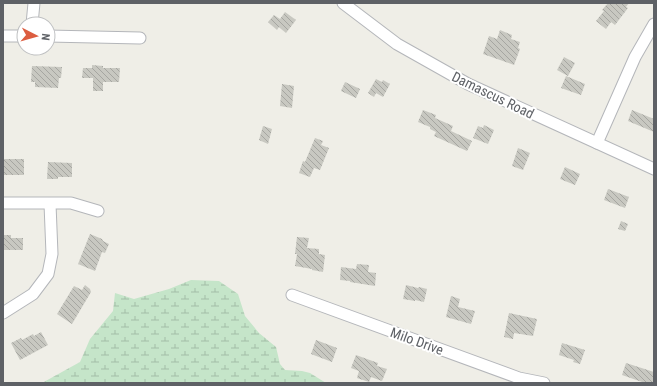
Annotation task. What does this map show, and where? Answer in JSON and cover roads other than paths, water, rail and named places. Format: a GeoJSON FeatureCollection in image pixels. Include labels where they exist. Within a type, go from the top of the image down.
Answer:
{"type":"FeatureCollection","features":[{"type":"Feature","properties":{"kind":"street"},"geometry":{"type":"LineString","coordinates":[[33,16],[34,3]]}},
{"type":"Feature","properties":{"kind":"street","name":"Damascus Road"},"geometry":{"type":"LineString","coordinates":[[343,3],[397,44],[468,84],[654,169]]}},
{"type":"Feature","properties":{"kind":"street"},"geometry":{"type":"LineString","coordinates":[[597,143],[635,57],[654,24]]}},
{"type":"Feature","properties":{"kind":"street"},"geometry":{"type":"LineString","coordinates":[[3,36],[16,36]]}},
{"type":"Feature","properties":{"kind":"street"},"geometry":{"type":"LineString","coordinates":[[56,36],[140,38]]}},
{"type":"Feature","properties":{"kind":"street"},"geometry":{"type":"LineString","coordinates":[[3,204],[71,204],[98,211]]}},
{"type":"Feature","properties":{"kind":"street"},"geometry":{"type":"LineString","coordinates":[[3,313],[33,294],[48,274],[52,254],[50,204]]}},
{"type":"Feature","properties":{"kind":"street","name":"Milo Drive"},"geometry":{"type":"LineString","coordinates":[[292,295],[519,378],[544,383]]}}]}
